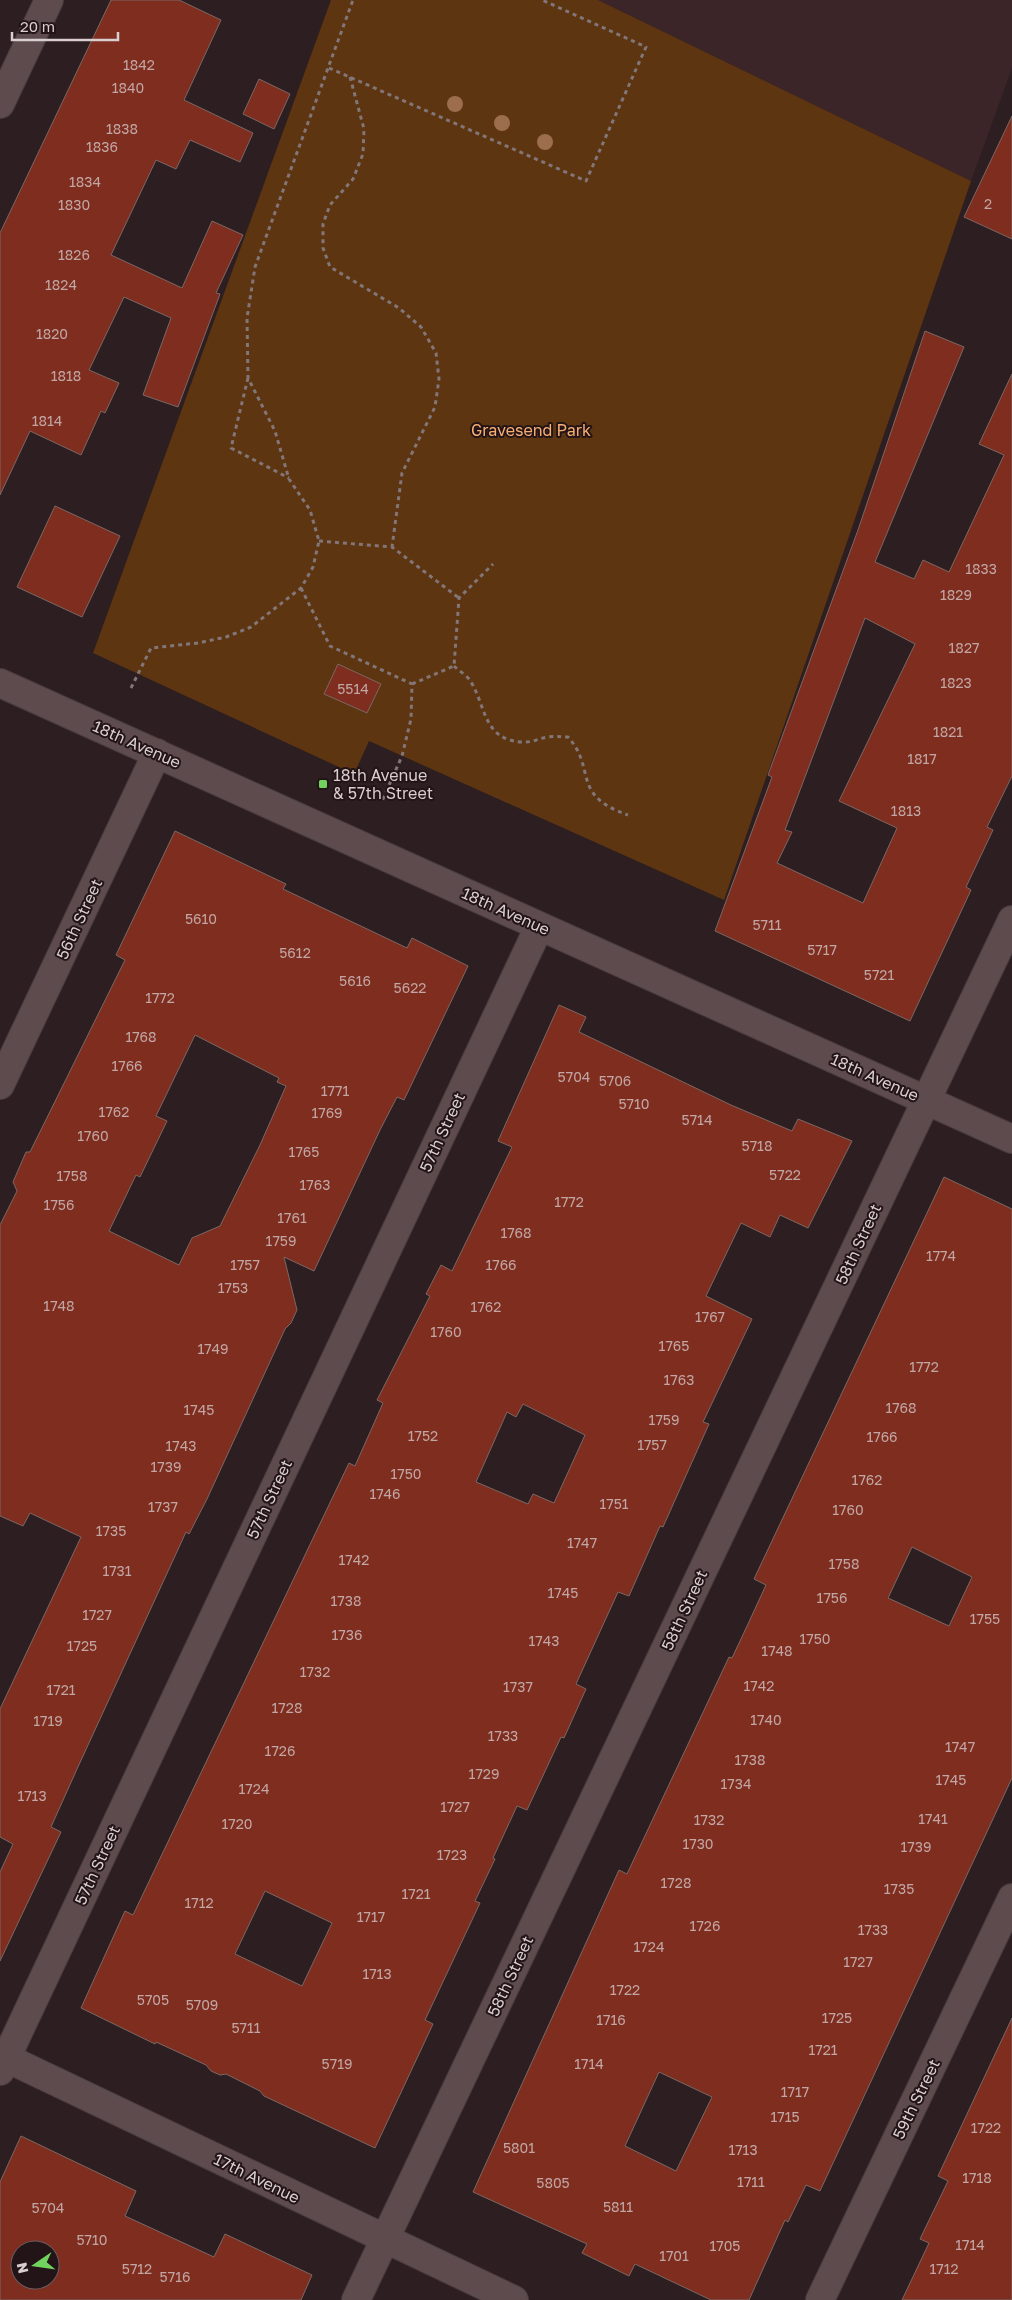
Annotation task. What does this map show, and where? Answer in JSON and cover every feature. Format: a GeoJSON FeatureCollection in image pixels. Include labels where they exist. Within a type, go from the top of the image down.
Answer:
{"type":"FeatureCollection","features":[{"type":"Feature","properties":{"kind":"street"},"geometry":{"type":"LineString","coordinates":[[0,104],[49,0]]}},
{"type":"Feature","properties":{"kind":"street","name":"18th Avenue"},"geometry":{"type":"LineString","coordinates":[[0,683],[1012,1139]]}},
{"type":"Feature","properties":{"kind":"street","name":"56th Street"},"geometry":{"type":"LineString","coordinates":[[0,1085],[157,753]]}},
{"type":"Feature","properties":{"kind":"street","name":"58th Street"},"geometry":{"type":"LineString","coordinates":[[356,2300],[1012,920]]}},
{"type":"Feature","properties":{"kind":"street","name":"57th Street"},"geometry":{"type":"LineString","coordinates":[[2,2061],[539,926]]}},
{"type":"Feature","properties":{"kind":"street","name":"59th Street"},"geometry":{"type":"LineString","coordinates":[[820,2300],[1012,1898]]}},
{"type":"Feature","properties":{"kind":"street","name":"17th Avenue"},"geometry":{"type":"LineString","coordinates":[[2,2061],[514,2300]]}},
{"type":"Feature","properties":{"kind":"path"},"geometry":{"type":"LineString","coordinates":[[289,479],[231,448],[248,378],[247,318],[256,267],[353,0]]}},
{"type":"Feature","properties":{"kind":"path"},"geometry":{"type":"LineString","coordinates":[[329,68],[586,181],[646,47],[542,0]]}},
{"type":"Feature","properties":{"kind":"path"},"geometry":{"type":"LineString","coordinates":[[350,77],[364,129],[363,154],[353,179],[330,205],[323,224],[322,248],[330,267],[399,308],[421,327],[436,353],[438,379],[435,407],[402,472],[392,547]]}},
{"type":"Feature","properties":{"kind":"path"},"geometry":{"type":"LineString","coordinates":[[131,688],[151,648],[198,643],[226,637],[251,627],[301,588],[313,567],[319,541],[310,510],[289,479],[275,431],[248,378]]}},
{"type":"Feature","properties":{"kind":"path"},"geometry":{"type":"LineString","coordinates":[[319,541],[392,547],[459,598]]}},
{"type":"Feature","properties":{"kind":"path"},"geometry":{"type":"LineString","coordinates":[[454,666],[459,598],[493,564]]}},
{"type":"Feature","properties":{"kind":"path"},"geometry":{"type":"LineString","coordinates":[[301,588],[330,646],[412,684],[454,666]]}},
{"type":"Feature","properties":{"kind":"path"},"geometry":{"type":"LineString","coordinates":[[454,666],[471,681],[484,717],[493,730],[507,738],[521,742],[534,742],[547,737],[568,737],[578,748],[585,779],[592,793],[602,803],[628,815]]}},
{"type":"Feature","properties":{"kind":"path"},"geometry":{"type":"LineString","coordinates":[[382,801],[402,756],[411,719],[412,684]]}},
{"type":"Feature","properties":{"kind":"shaded area"},"geometry":{"type":"Polygon","coordinates":[[[598,0],[1012,0],[1012,68],[971,181],[598,0]]]}},
{"type":"Feature","properties":{"kind":"green space","name":"Gravesend Park"},"geometry":{"type":"Polygon","coordinates":[[[331,0],[598,0],[971,181],[724,900],[369,741],[354,774],[93,653],[331,0]]]}},
{"type":"Feature","properties":{"kind":"building"},"geometry":{"type":"Polygon","coordinates":[[[111,0],[179,0],[221,20],[184,100],[253,133],[240,162],[190,140],[176,169],[156,160],[111,255],[182,288],[212,221],[243,235],[216,293],[220,294],[178,407],[143,395],[171,318],[124,297],[89,370],[119,383],[105,413],[101,411],[81,455],[30,431],[0,495],[0,233],[111,0]]]}},
{"type":"Feature","properties":{"kind":"building"},"geometry":{"type":"Polygon","coordinates":[[[259,79],[290,94],[274,129],[243,114],[259,79]]]}},
{"type":"Feature","properties":{"kind":"building"},"geometry":{"type":"Polygon","coordinates":[[[1012,116],[1012,239],[964,217],[1012,116]]]}},
{"type":"Feature","properties":{"kind":"building"},"geometry":{"type":"Polygon","coordinates":[[[925,331],[964,347],[875,562],[914,579],[923,560],[949,572],[1004,455],[979,444],[1012,374],[1012,776],[987,827],[993,830],[966,887],[971,890],[910,1021],[715,931],[772,777],[768,775],[858,530],[925,331]],[[865,618],[785,830],[792,832],[777,863],[863,903],[897,828],[839,801],[915,644],[865,618]]]}},
{"type":"Feature","properties":{"kind":"building"},"geometry":{"type":"Polygon","coordinates":[[[55,506],[120,536],[82,617],[17,587],[55,506]]]}},
{"type":"Feature","properties":{"kind":"building"},"geometry":{"type":"Polygon","coordinates":[[[338,664],[381,684],[367,713],[324,694],[338,664]]]}},
{"type":"Feature","properties":{"kind":"building"},"geometry":{"type":"Polygon","coordinates":[[[175,831],[286,884],[283,889],[407,948],[412,938],[468,966],[404,1100],[397,1097],[380,1130],[314,1271],[284,1257],[297,1310],[291,1323],[285,1329],[207,1499],[189,1534],[186,1532],[77,1769],[51,1827],[61,1832],[0,1961],[0,1872],[13,1844],[0,1837],[0,1709],[81,1537],[30,1513],[23,1526],[0,1516],[0,1225],[17,1191],[13,1182],[26,1152],[30,1152],[125,960],[116,955],[175,831]],[[195,1035],[156,1116],[167,1121],[140,1177],[136,1175],[109,1231],[179,1265],[192,1238],[220,1226],[260,1145],[286,1086],[277,1082],[279,1078],[195,1035]]]}},
{"type":"Feature","properties":{"kind":"building"},"geometry":{"type":"Polygon","coordinates":[[[559,1005],[586,1017],[579,1032],[731,1105],[792,1131],[798,1119],[852,1141],[808,1228],[780,1215],[770,1237],[741,1223],[706,1296],[752,1319],[703,1422],[709,1424],[663,1527],[660,1526],[629,1596],[618,1592],[576,1684],[586,1689],[564,1738],[561,1737],[527,1810],[517,1806],[493,1858],[495,1859],[475,1901],[480,1903],[425,2020],[433,2024],[375,2148],[264,2096],[260,2091],[226,2074],[220,2075],[211,2071],[206,2065],[156,2042],[155,2044],[81,2008],[125,1911],[133,1915],[349,1463],[355,1466],[383,1403],[377,1400],[430,1296],[426,1294],[441,1265],[452,1271],[512,1147],[498,1141],[559,1005]],[[523,1404],[516,1417],[507,1412],[476,1482],[528,1504],[533,1494],[554,1503],[585,1435],[523,1404]],[[265,1891],[235,1954],[302,1986],[332,1923],[265,1891]]]}},
{"type":"Feature","properties":{"kind":"building"},"geometry":{"type":"Polygon","coordinates":[[[944,1177],[1012,1209],[1012,1778],[820,2191],[806,2185],[788,2222],[785,2220],[749,2300],[711,2300],[635,2264],[629,2276],[582,2253],[587,2244],[473,2192],[619,1870],[627,1874],[729,1657],[732,1658],[766,1585],[754,1579],[944,1177]],[[912,1547],[888,1598],[949,1626],[972,1577],[912,1547]],[[659,2072],[625,2146],[676,2171],[712,2097],[659,2072]]]}},
{"type":"Feature","properties":{"kind":"building"},"geometry":{"type":"Polygon","coordinates":[[[1012,2018],[1012,2300],[902,2300],[929,2243],[920,2239],[948,2181],[938,2176],[1012,2018]]]}},
{"type":"Feature","properties":{"kind":"building"},"geometry":{"type":"Polygon","coordinates":[[[21,2136],[136,2191],[125,2216],[214,2257],[225,2234],[312,2275],[301,2300],[0,2300],[0,2182],[21,2136]]]}},
{"type":"Feature","properties":{"kind":"place","name":"18th Avenue & 57th Street"},"geometry":{"type":"Point","coordinates":[323,784]}}]}
